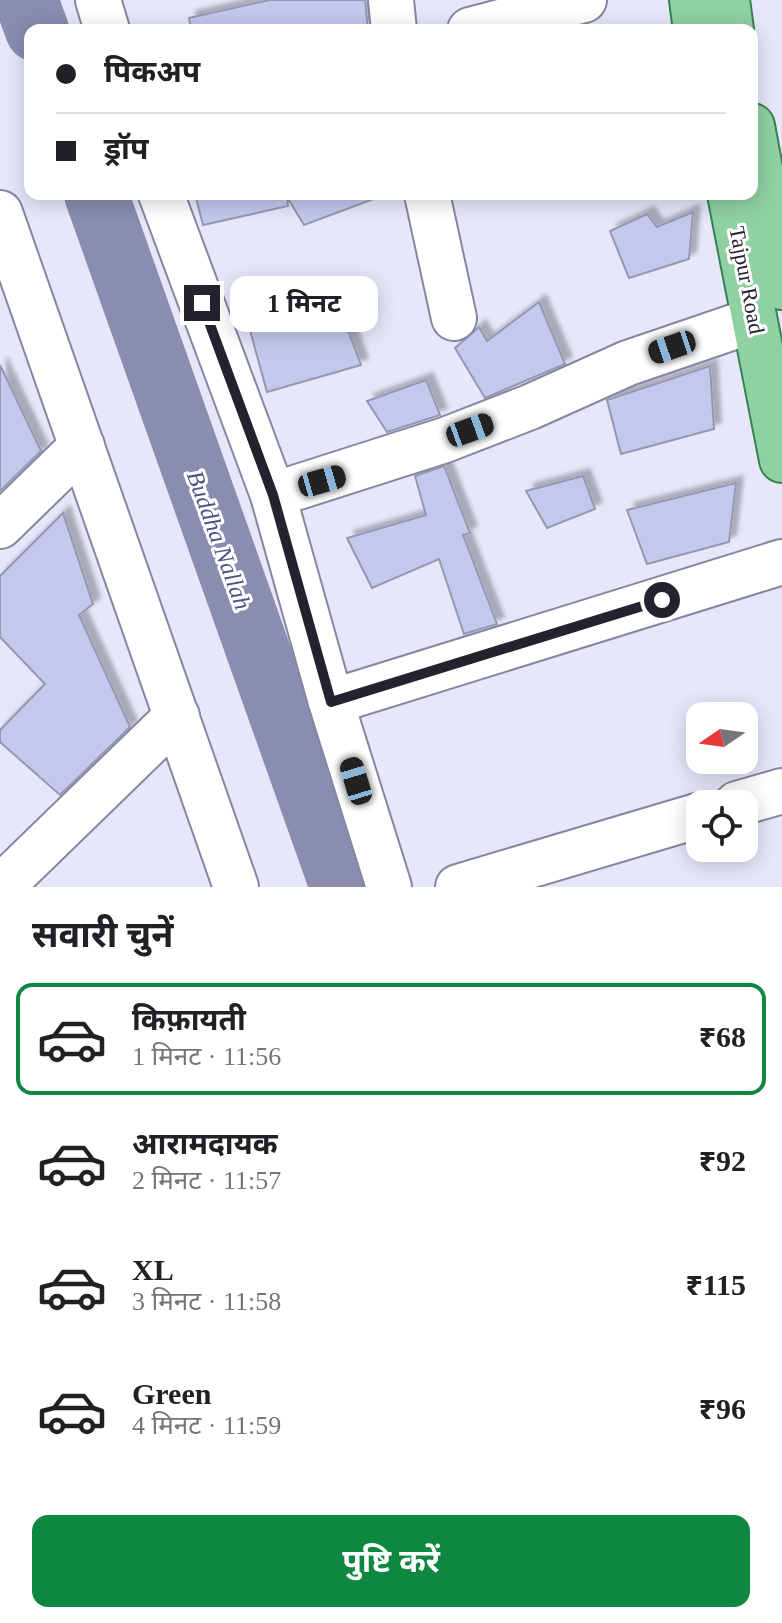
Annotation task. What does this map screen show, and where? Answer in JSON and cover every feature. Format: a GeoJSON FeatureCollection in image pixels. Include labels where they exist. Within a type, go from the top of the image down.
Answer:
{"type":"FeatureCollection","features":[{"type":"Feature","properties":{"kind":"main road"},"geometry":{"type":"LineString","coordinates":[[692,0],[695,24]]}},
{"type":"Feature","properties":{"kind":"main road"},"geometry":{"type":"LineString","coordinates":[[727,0],[730,24]]}},
{"type":"Feature","properties":{"kind":"main road","name":"Tajpur Road"},"geometry":{"type":"LineString","coordinates":[[758,166],[782,287]]}},
{"type":"Feature","properties":{"kind":"main road","name":"Tajpur Road"},"geometry":{"type":"LineString","coordinates":[[755,200],[754,320],[782,460]]}},
{"type":"Feature","properties":{"kind":"street"},"geometry":{"type":"LineString","coordinates":[[98,0],[105,24]]}},
{"type":"Feature","properties":{"kind":"street"},"geometry":{"type":"LineString","coordinates":[[391,0],[393,24]]}},
{"type":"Feature","properties":{"kind":"street"},"geometry":{"type":"LineString","coordinates":[[493,24],[584,0]]}},
{"type":"Feature","properties":{"kind":"street"},"geometry":{"type":"LineString","coordinates":[[163,200],[273,495],[331,702],[389,887]]}},
{"type":"Feature","properties":{"kind":"street"},"geometry":{"type":"LineString","coordinates":[[428,200],[454,318]]}},
{"type":"Feature","properties":{"kind":"street"},"geometry":{"type":"LineString","coordinates":[[0,213],[236,887]]}},
{"type":"Feature","properties":{"kind":"street"},"geometry":{"type":"LineString","coordinates":[[273,495],[445,440],[530,407],[628,363],[754,320]]}},
{"type":"Feature","properties":{"kind":"street"},"geometry":{"type":"LineString","coordinates":[[0,526],[82,446]]}},
{"type":"Feature","properties":{"kind":"street"},"geometry":{"type":"LineString","coordinates":[[331,702],[782,562]]}},
{"type":"Feature","properties":{"kind":"street"},"geometry":{"type":"LineString","coordinates":[[1,887],[177,716]]}},
{"type":"Feature","properties":{"kind":"street"},"geometry":{"type":"LineString","coordinates":[[758,798],[782,791]]}},
{"type":"Feature","properties":{"kind":"street"},"geometry":{"type":"LineString","coordinates":[[458,887],[686,819]]}},
{"type":"Feature","properties":{"kind":"building"},"geometry":{"type":"Polygon","coordinates":[[[269,0],[365,0],[367,24],[190,24],[189,18],[269,0]]]}},
{"type":"Feature","properties":{"kind":"building"},"geometry":{"type":"Polygon","coordinates":[[[197,200],[287,200],[288,206],[203,225],[197,200]]]}},
{"type":"Feature","properties":{"kind":"building"},"geometry":{"type":"Polygon","coordinates":[[[289,200],[371,200],[304,225],[289,200]]]}},
{"type":"Feature","properties":{"kind":"building"},"geometry":{"type":"Polygon","coordinates":[[[693,212],[689,259],[629,278],[610,231],[647,214],[657,227],[693,212]]]}},
{"type":"Feature","properties":{"kind":"building"},"geometry":{"type":"Polygon","coordinates":[[[332,288],[361,365],[267,392],[240,294],[332,288]]]}},
{"type":"Feature","properties":{"kind":"building"},"geometry":{"type":"Polygon","coordinates":[[[539,302],[565,364],[485,398],[455,348],[479,327],[487,341],[539,302]]]}},
{"type":"Feature","properties":{"kind":"building"},"geometry":{"type":"Polygon","coordinates":[[[0,365],[41,451],[0,491],[0,365]]]}},
{"type":"Feature","properties":{"kind":"building"},"geometry":{"type":"Polygon","coordinates":[[[710,366],[714,429],[621,454],[607,400],[710,366]]]}},
{"type":"Feature","properties":{"kind":"building"},"geometry":{"type":"Polygon","coordinates":[[[426,380],[440,415],[387,432],[367,401],[426,380]]]}},
{"type":"Feature","properties":{"kind":"building"},"geometry":{"type":"Polygon","coordinates":[[[444,466],[470,533],[463,535],[497,624],[464,634],[439,559],[372,588],[347,538],[426,515],[415,476],[444,466]]]}},
{"type":"Feature","properties":{"kind":"building"},"geometry":{"type":"Polygon","coordinates":[[[583,476],[595,509],[547,528],[526,491],[583,476]]]}},
{"type":"Feature","properties":{"kind":"building"},"geometry":{"type":"Polygon","coordinates":[[[736,483],[729,542],[647,564],[627,510],[736,483]]]}},
{"type":"Feature","properties":{"kind":"building"},"geometry":{"type":"Polygon","coordinates":[[[63,513],[93,604],[79,615],[130,727],[60,795],[0,742],[0,730],[45,684],[0,637],[0,576],[63,513]]]}},
{"type":"Feature","properties":{"kind":"waterway","name":"Buddha Nallah"},"geometry":{"type":"LineString","coordinates":[[26,0],[35,24]]}},
{"type":"Feature","properties":{"kind":"waterway","name":"Buddha Nallah"},"geometry":{"type":"LineString","coordinates":[[98,200],[342,887]]}},
{"type":"Feature","properties":{"kind":"route"},"geometry":{"type":"LineString","coordinates":[[202,303],[273,495],[331,702],[662,600]]}}]}
